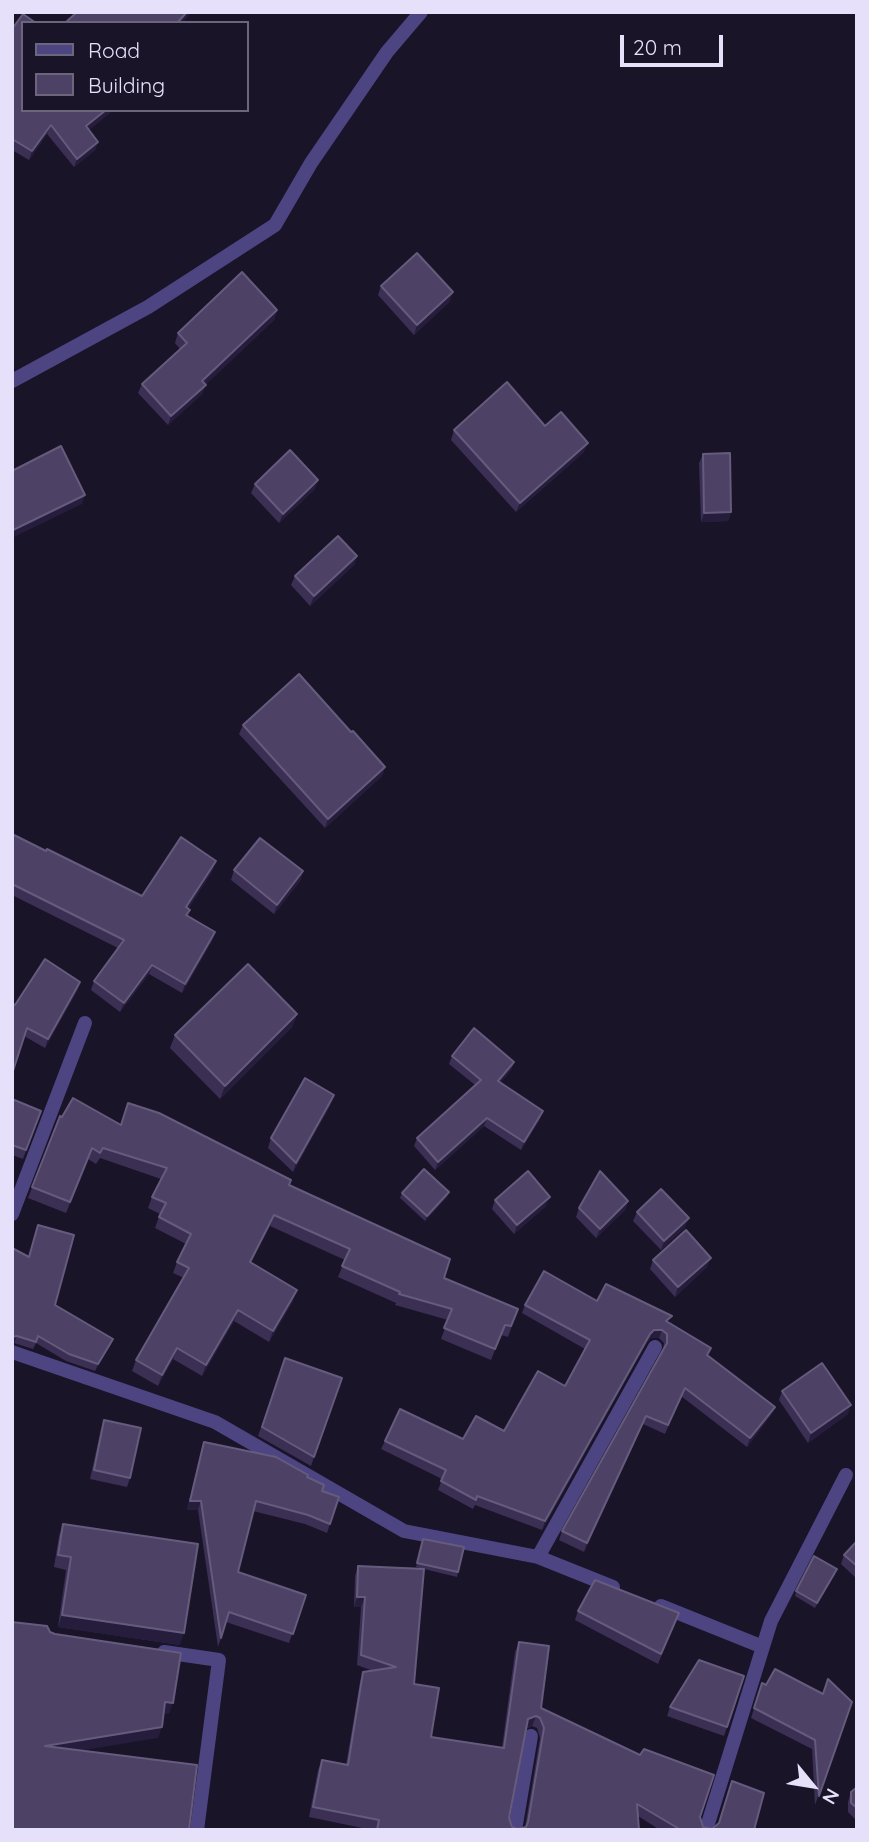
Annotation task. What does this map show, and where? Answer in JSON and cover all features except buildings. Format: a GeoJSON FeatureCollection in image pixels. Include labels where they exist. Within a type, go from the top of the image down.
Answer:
{"type":"FeatureCollection","features":[{"type":"Feature","properties":{"kind":"street"},"geometry":{"type":"LineString","coordinates":[[12,381],[148,307],[275,225],[311,163],[387,52],[421,12]]}},
{"type":"Feature","properties":{"kind":"street"},"geometry":{"type":"LineString","coordinates":[[12,1214],[85,1023]]}},
{"type":"Feature","properties":{"kind":"street"},"geometry":{"type":"LineString","coordinates":[[538,1558],[655,1347]]}},
{"type":"Feature","properties":{"kind":"street"},"geometry":{"type":"LineString","coordinates":[[12,1352],[215,1422],[404,1531],[538,1558],[625,1592]]}},
{"type":"Feature","properties":{"kind":"street"},"geometry":{"type":"LineString","coordinates":[[706,1830],[771,1621],[845,1475]]}},
{"type":"Feature","properties":{"kind":"street"},"geometry":{"type":"LineString","coordinates":[[650,1602],[763,1647]]}},
{"type":"Feature","properties":{"kind":"street"},"geometry":{"type":"LineString","coordinates":[[155,1651],[219,1660],[197,1830]]}},
{"type":"Feature","properties":{"kind":"street"},"geometry":{"type":"LineString","coordinates":[[516,1830],[531,1736]]}}]}
